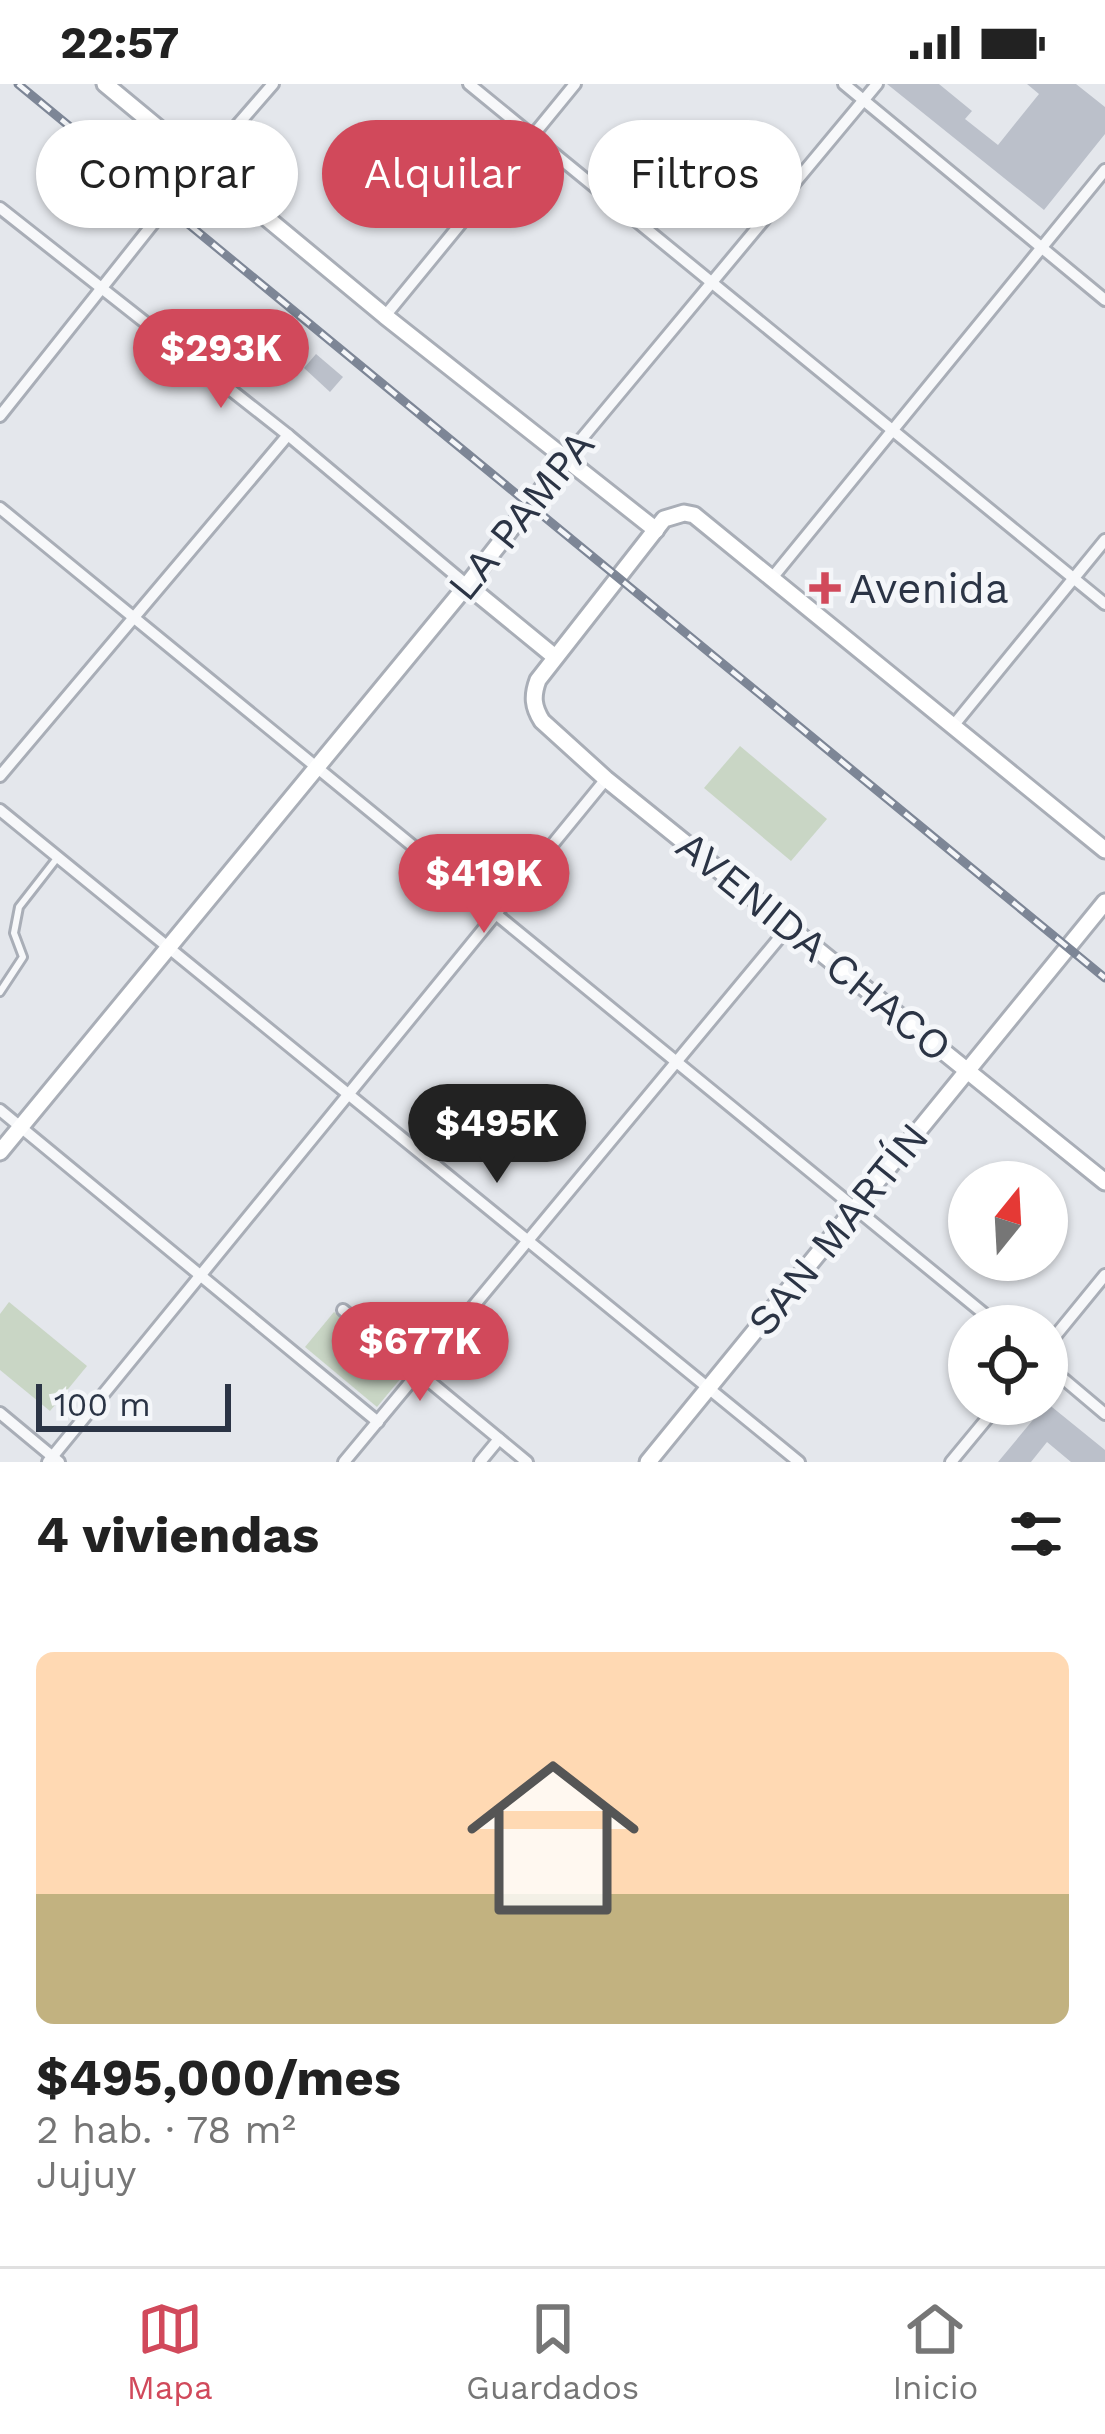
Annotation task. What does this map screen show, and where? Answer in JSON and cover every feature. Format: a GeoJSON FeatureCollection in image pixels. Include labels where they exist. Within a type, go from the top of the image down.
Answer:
{"type":"FeatureCollection","features":[{"type":"Feature","properties":{"kind":"street"},"geometry":{"type":"LineString","coordinates":[[105,84],[148,120]]}},
{"type":"Feature","properties":{"kind":"street"},"geometry":{"type":"LineString","coordinates":[[244,120],[273,84]]}},
{"type":"Feature","properties":{"kind":"street"},"geometry":{"type":"LineString","coordinates":[[469,84],[513,120]]}},
{"type":"Feature","properties":{"kind":"street"},"geometry":{"type":"LineString","coordinates":[[545,120],[575,84]]}},
{"type":"Feature","properties":{"kind":"street"},"geometry":{"type":"LineString","coordinates":[[844,84],[1105,300]]}},
{"type":"Feature","properties":{"kind":"street","name":"LA PAMPA"},"geometry":{"type":"LineString","coordinates":[[0,1152],[877,84]]}},
{"type":"Feature","properties":{"kind":"street"},"geometry":{"type":"LineString","coordinates":[[564,162],[1105,604]]}},
{"type":"Feature","properties":{"kind":"street"},"geometry":{"type":"LineString","coordinates":[[772,578],[1105,170]]}},
{"type":"Feature","properties":{"kind":"street"},"geometry":{"type":"LineString","coordinates":[[0,208],[288,435],[555,657],[664,519],[684,513],[704,520],[1105,850]]}},
{"type":"Feature","properties":{"kind":"street"},"geometry":{"type":"LineString","coordinates":[[0,416],[150,228]]}},
{"type":"Feature","properties":{"kind":"street"},"geometry":{"type":"LineString","coordinates":[[279,228],[563,461],[656,530]]}},
{"type":"Feature","properties":{"kind":"street"},"geometry":{"type":"LineString","coordinates":[[385,316],[457,228]]}},
{"type":"Feature","properties":{"kind":"street"},"geometry":{"type":"LineString","coordinates":[[0,776],[288,435]]}},
{"type":"Feature","properties":{"kind":"street"},"geometry":{"type":"LineString","coordinates":[[0,508],[973,1305]]}},
{"type":"Feature","properties":{"kind":"street"},"geometry":{"type":"LineString","coordinates":[[953,725],[1105,540]]}},
{"type":"Feature","properties":{"kind":"street","name":"AVENIDA CHACO"},"geometry":{"type":"LineString","coordinates":[[555,657],[538,680],[533,701],[542,721],[606,779],[1105,1182]]}},
{"type":"Feature","properties":{"kind":"street"},"geometry":{"type":"LineString","coordinates":[[0,1413],[53,1460],[606,779]]}},
{"type":"Feature","properties":{"kind":"street"},"geometry":{"type":"LineString","coordinates":[[0,810],[800,1462]]}},
{"type":"Feature","properties":{"kind":"street","name":"SAN MARTÍN"},"geometry":{"type":"LineString","coordinates":[[648,1462],[1105,902]]}},
{"type":"Feature","properties":{"kind":"street"},"geometry":{"type":"LineString","coordinates":[[344,1462],[790,925]]}},
{"type":"Feature","properties":{"kind":"street"},"geometry":{"type":"LineString","coordinates":[[0,1110],[378,1422]]}},
{"type":"Feature","properties":{"kind":"street"},"geometry":{"type":"LineString","coordinates":[[1068,1320],[1105,1274]]}},
{"type":"Feature","properties":{"kind":"street"},"geometry":{"type":"LineString","coordinates":[[343,1310],[527,1462]]}},
{"type":"Feature","properties":{"kind":"street"},"geometry":{"type":"LineString","coordinates":[[1068,1383],[1105,1414]]}},
{"type":"Feature","properties":{"kind":"street"},"geometry":{"type":"LineString","coordinates":[[951,1462],[982,1425]]}},
{"type":"Feature","properties":{"kind":"street"},"geometry":{"type":"LineString","coordinates":[[480,1462],[499,1439]]}},
{"type":"Feature","properties":{"kind":"lane"},"geometry":{"type":"LineString","coordinates":[[0,992],[23,957],[14,932],[19,907],[58,857]]}},
{"type":"Feature","properties":{"kind":"green space"},"geometry":{"type":"Polygon","coordinates":[[[740,746],[827,819],[791,861],[704,788],[740,746]]]}},
{"type":"Feature","properties":{"kind":"green space"},"geometry":{"type":"Polygon","coordinates":[[[9,1302],[87,1366],[50,1411],[0,1370],[0,1314],[9,1302]]]}},
{"type":"Feature","properties":{"kind":"green space"},"geometry":{"type":"Polygon","coordinates":[[[334,1312],[406,1372],[377,1407],[305,1347],[334,1312]]]}},
{"type":"Feature","properties":{"kind":"building"},"geometry":{"type":"Polygon","coordinates":[[[887,84],[939,84],[972,111],[965,119],[998,145],[1039,94],[1027,84],[1076,84],[1105,107],[1105,134],[1044,210],[887,84]]]}},
{"type":"Feature","properties":{"kind":"building"},"geometry":{"type":"Polygon","coordinates":[[[316,354],[343,377],[330,392],[304,368],[316,354]]]}},
{"type":"Feature","properties":{"kind":"building"},"geometry":{"type":"Polygon","coordinates":[[[1068,1420],[1105,1450],[1105,1462],[1071,1462],[1047,1442],[1031,1462],[998,1462],[1029,1425],[1068,1425],[1068,1420]]]}},
{"type":"Feature","properties":{"kind":"railway"},"geometry":{"type":"LineString","coordinates":[[18,84],[1105,978]]}},
{"type":"Feature","properties":{"kind":"place","name":"Avenida"},"geometry":{"type":"Point","coordinates":[825,588]}}]}
